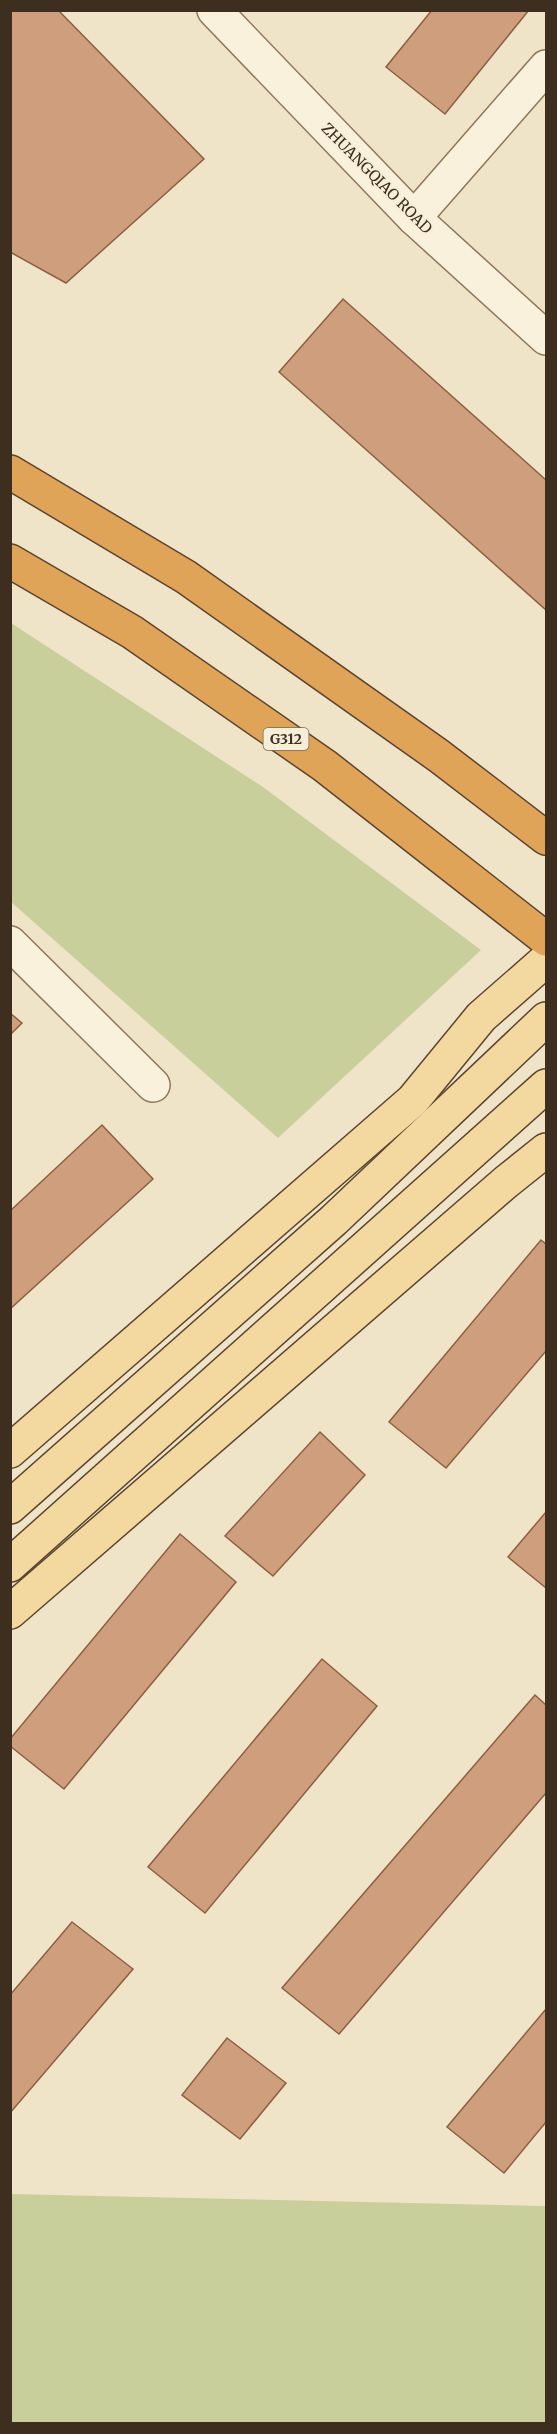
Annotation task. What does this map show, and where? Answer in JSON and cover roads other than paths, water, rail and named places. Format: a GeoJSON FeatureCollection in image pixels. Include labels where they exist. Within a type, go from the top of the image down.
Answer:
{"type":"FeatureCollection","features":[{"type":"Feature","properties":{"kind":"highway"},"geometry":{"type":"LineString","coordinates":[[10,472],[186,577],[439,756],[546,838]]}},
{"type":"Feature","properties":{"kind":"highway","name":"G312"},"geometry":{"type":"LineString","coordinates":[[10,561],[132,632],[325,766],[546,939]]}},
{"type":"Feature","properties":{"kind":"main road"},"geometry":{"type":"LineString","coordinates":[[10,1451],[413,1100],[481,1017],[546,960]]}},
{"type":"Feature","properties":{"kind":"main road"},"geometry":{"type":"LineString","coordinates":[[10,1507],[334,1220],[546,1019]]}},
{"type":"Feature","properties":{"kind":"main road"},"geometry":{"type":"LineString","coordinates":[[10,1565],[546,1086]]}},
{"type":"Feature","properties":{"kind":"main road"},"geometry":{"type":"LineString","coordinates":[[10,1612],[469,1213],[546,1150]]}},
{"type":"Feature","properties":{"kind":"street","name":"ZHUANGQIAO ROAD"},"geometry":{"type":"LineString","coordinates":[[214,10],[414,218],[546,338]]}},
{"type":"Feature","properties":{"kind":"street"},"geometry":{"type":"LineString","coordinates":[[414,218],[546,68]]}},
{"type":"Feature","properties":{"kind":"street"},"geometry":{"type":"LineString","coordinates":[[10,943],[153,1085]]}}]}
